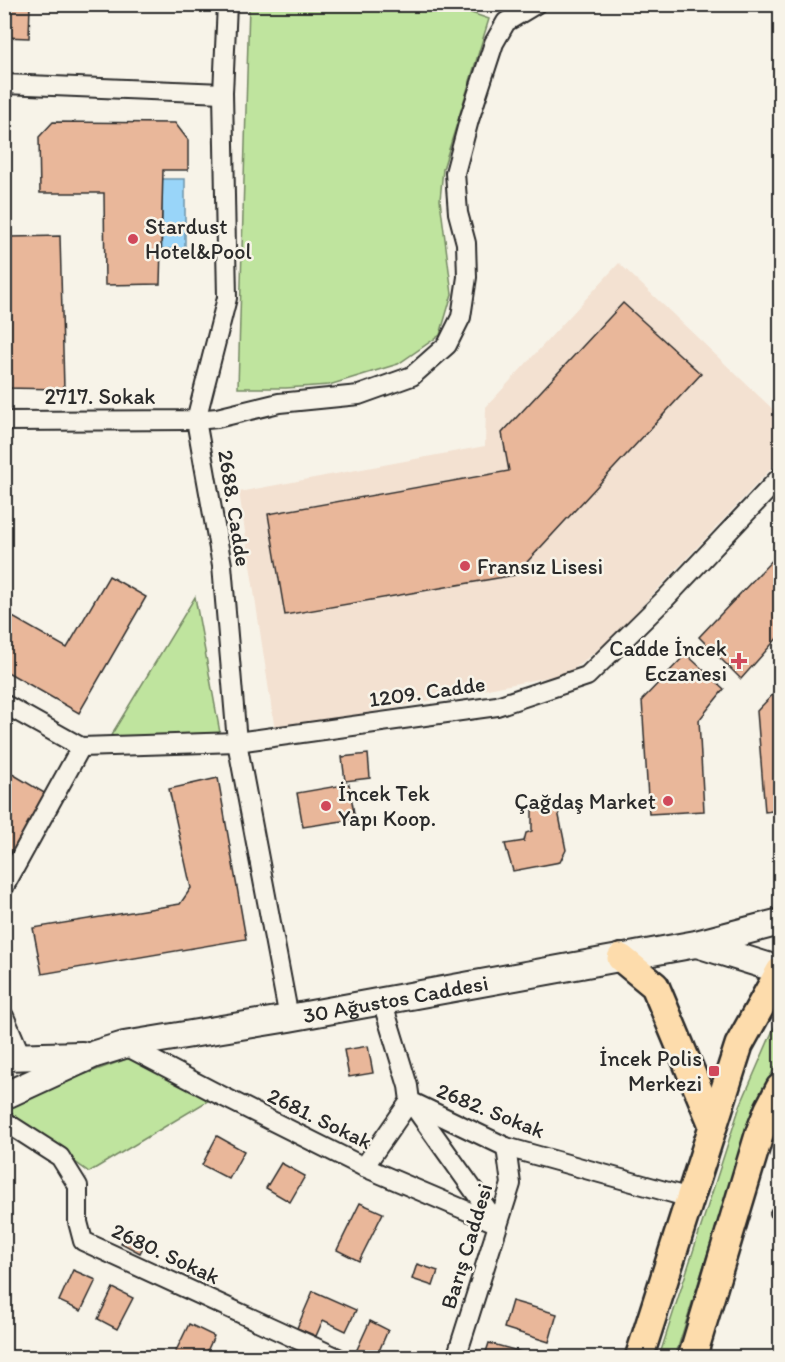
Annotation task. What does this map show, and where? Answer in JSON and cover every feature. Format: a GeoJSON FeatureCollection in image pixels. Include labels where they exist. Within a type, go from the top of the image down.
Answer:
{"type":"FeatureCollection","features":[{"type":"Feature","properties":{"kind":"main road","name":"30 Ağustos Caddesi"},"geometry":{"type":"LineString","coordinates":[[95,1054],[124,1045],[289,1018],[696,944],[780,922]]}},
{"type":"Feature","properties":{"kind":"main road","name":"30 Ağustos Caddesi"},"geometry":{"type":"LineString","coordinates":[[696,944],[780,970]]}},
{"type":"Feature","properties":{"kind":"main road"},"geometry":{"type":"LineString","coordinates":[[621,958],[655,986],[713,1125]]}},
{"type":"Feature","properties":{"kind":"main road"},"geometry":{"type":"LineString","coordinates":[[639,1358],[739,1045],[780,970]]}},
{"type":"Feature","properties":{"kind":"main road"},"geometry":{"type":"LineString","coordinates":[[13,1057],[95,1054]]}},
{"type":"Feature","properties":{"kind":"main road"},"geometry":{"type":"LineString","coordinates":[[4,1096],[95,1054]]}},
{"type":"Feature","properties":{"kind":"main road"},"geometry":{"type":"LineString","coordinates":[[692,1358],[760,1132],[780,1088]]}},
{"type":"Feature","properties":{"kind":"street","name":"2688. Cadde"},"geometry":{"type":"LineString","coordinates":[[227,4],[223,93],[227,298],[196,420],[222,565],[237,742],[289,1018]]}},
{"type":"Feature","properties":{"kind":"street","name":"2717. Sokak"},"geometry":{"type":"LineString","coordinates":[[4,421],[217,418],[279,403],[359,395],[412,376],[447,345],[461,317],[468,277],[466,243],[458,213],[455,173],[469,120],[494,43],[506,22],[523,7]]}},
{"type":"Feature","properties":{"kind":"street"},"geometry":{"type":"LineString","coordinates":[[4,84],[223,93]]}},
{"type":"Feature","properties":{"kind":"street","name":"1209. Cadde"},"geometry":{"type":"LineString","coordinates":[[81,747],[237,742],[497,706],[587,676],[666,598],[780,477]]}},
{"type":"Feature","properties":{"kind":"street"},"geometry":{"type":"LineString","coordinates":[[4,704],[81,747],[4,887]]}},
{"type":"Feature","properties":{"kind":"street","name":"2682. Sokak"},"geometry":{"type":"LineString","coordinates":[[382,1001],[408,1086],[410,1101],[506,1147],[690,1198]]}},
{"type":"Feature","properties":{"kind":"street"},"geometry":{"type":"LineString","coordinates":[[4,1016],[13,1057]]}},
{"type":"Feature","properties":{"kind":"street","name":"2681. Sokak"},"geometry":{"type":"LineString","coordinates":[[124,1045],[364,1167],[498,1224]]}},
{"type":"Feature","properties":{"kind":"street"},"geometry":{"type":"LineString","coordinates":[[364,1167],[410,1101],[498,1224]]}},
{"type":"Feature","properties":{"kind":"street","name":"2680. Sokak"},"geometry":{"type":"LineString","coordinates":[[4,1121],[60,1157],[78,1186],[78,1222],[83,1241],[338,1358]]}},
{"type":"Feature","properties":{"kind":"street","name":"Barış Caddesi"},"geometry":{"type":"LineString","coordinates":[[456,1358],[511,1184],[506,1147]]}},
{"type":"Feature","properties":{"kind":"shaded area","name":"Fransız Lisesi"},"geometry":{"type":"Polygon","coordinates":[[[619,263],[780,416],[780,459],[611,639],[569,673],[275,731],[239,492],[485,446],[486,407],[619,263]]]}},
{"type":"Feature","properties":{"kind":"green space"},"geometry":{"type":"Polygon","coordinates":[[[249,5],[448,5],[489,19],[443,169],[440,200],[452,294],[440,335],[398,364],[329,385],[238,388],[249,5]]]}},
{"type":"Feature","properties":{"kind":"green space"},"geometry":{"type":"Polygon","coordinates":[[[195,597],[221,738],[110,737],[195,597]]]}},
{"type":"Feature","properties":{"kind":"green space"},"geometry":{"type":"Polygon","coordinates":[[[780,1014],[780,1058],[750,1119],[675,1357],[659,1357],[740,1106],[780,1014]]]}},
{"type":"Feature","properties":{"kind":"green space"},"geometry":{"type":"Polygon","coordinates":[[[135,1056],[211,1099],[89,1172],[5,1111],[5,1103],[135,1056]]]}},
{"type":"Feature","properties":{"kind":"water"},"geometry":{"type":"Polygon","coordinates":[[[162,179],[185,179],[185,249],[162,249],[162,179]]]}},
{"type":"Feature","properties":{"kind":"building"},"geometry":{"type":"Polygon","coordinates":[[[4,4],[30,4],[29,38],[4,37],[4,4]]]}},
{"type":"Feature","properties":{"kind":"building","name":"Stardust Hotel&Pool"},"geometry":{"type":"Polygon","coordinates":[[[53,122],[175,123],[188,140],[188,170],[163,170],[160,284],[105,285],[104,193],[40,193],[39,137],[53,122]]]}},
{"type":"Feature","properties":{"kind":"building"},"geometry":{"type":"Polygon","coordinates":[[[10,187],[11,237],[60,236],[64,389],[4,388],[4,188],[10,187]]]}},
{"type":"Feature","properties":{"kind":"building"},"geometry":{"type":"Polygon","coordinates":[[[623,303],[701,374],[515,575],[285,615],[268,514],[509,471],[502,433],[623,303]]]}},
{"type":"Feature","properties":{"kind":"building"},"geometry":{"type":"Polygon","coordinates":[[[780,552],[780,635],[741,679],[699,637],[780,552]]]}},
{"type":"Feature","properties":{"kind":"building"},"geometry":{"type":"Polygon","coordinates":[[[109,576],[146,597],[79,713],[4,670],[4,612],[67,648],[109,576]]]}},
{"type":"Feature","properties":{"kind":"building"},"geometry":{"type":"Polygon","coordinates":[[[686,654],[724,689],[699,720],[704,811],[649,814],[642,700],[686,654]]]}},
{"type":"Feature","properties":{"kind":"building"},"geometry":{"type":"Polygon","coordinates":[[[780,687],[780,810],[765,812],[757,711],[780,687]]]}},
{"type":"Feature","properties":{"kind":"building"},"geometry":{"type":"Polygon","coordinates":[[[368,754],[370,778],[345,781],[342,757],[368,754]]]}},
{"type":"Feature","properties":{"kind":"building"},"geometry":{"type":"Polygon","coordinates":[[[4,769],[46,794],[4,866],[4,808],[6,805],[4,804],[4,769]]]}},
{"type":"Feature","properties":{"kind":"building"},"geometry":{"type":"Polygon","coordinates":[[[218,778],[246,939],[42,974],[33,928],[180,904],[191,888],[169,789],[218,778]]]}},
{"type":"Feature","properties":{"kind":"building","name":"İncek Tek Yapı Koop."},"geometry":{"type":"Polygon","coordinates":[[[349,784],[355,819],[303,827],[297,793],[349,784]]]}},
{"type":"Feature","properties":{"kind":"building"},"geometry":{"type":"Polygon","coordinates":[[[556,801],[566,850],[560,862],[513,871],[505,844],[524,841],[526,833],[532,831],[532,807],[556,801]]]}},
{"type":"Feature","properties":{"kind":"building"},"geometry":{"type":"Polygon","coordinates":[[[368,1046],[373,1073],[349,1077],[344,1050],[368,1046]]]}},
{"type":"Feature","properties":{"kind":"building"},"geometry":{"type":"Polygon","coordinates":[[[217,1136],[244,1151],[229,1179],[202,1165],[217,1136]]]}},
{"type":"Feature","properties":{"kind":"building"},"geometry":{"type":"Polygon","coordinates":[[[281,1163],[305,1176],[290,1202],[266,1188],[281,1163]]]}},
{"type":"Feature","properties":{"kind":"building"},"geometry":{"type":"Polygon","coordinates":[[[360,1203],[383,1213],[359,1261],[337,1250],[360,1203]]]}},
{"type":"Feature","properties":{"kind":"building"},"geometry":{"type":"Polygon","coordinates":[[[128,1230],[147,1240],[140,1253],[121,1243],[128,1230]]]}},
{"type":"Feature","properties":{"kind":"building"},"geometry":{"type":"Polygon","coordinates":[[[417,1264],[438,1271],[433,1286],[412,1279],[417,1264]]]}},
{"type":"Feature","properties":{"kind":"building"},"geometry":{"type":"Polygon","coordinates":[[[73,1270],[96,1280],[81,1311],[59,1301],[73,1270]]]}},
{"type":"Feature","properties":{"kind":"building"},"geometry":{"type":"Polygon","coordinates":[[[113,1288],[133,1298],[117,1329],[98,1319],[113,1288]]]}},
{"type":"Feature","properties":{"kind":"building"},"geometry":{"type":"Polygon","coordinates":[[[313,1291],[356,1310],[346,1331],[323,1320],[316,1336],[297,1328],[313,1291]]]}},
{"type":"Feature","properties":{"kind":"building"},"geometry":{"type":"Polygon","coordinates":[[[512,1301],[557,1314],[549,1342],[504,1328],[512,1301]]]}},
{"type":"Feature","properties":{"kind":"building"},"geometry":{"type":"Polygon","coordinates":[[[370,1321],[388,1330],[376,1358],[357,1358],[354,1356],[370,1321]]]}},
{"type":"Feature","properties":{"kind":"building"},"geometry":{"type":"Polygon","coordinates":[[[189,1324],[214,1336],[204,1358],[173,1357],[189,1324]]]}},
{"type":"Feature","properties":{"kind":"building"},"geometry":{"type":"Polygon","coordinates":[[[489,1343],[525,1353],[524,1358],[484,1358],[489,1343]]]}},
{"type":"Feature","properties":{"kind":"place","name":"Stardust Hotel&Pool"},"geometry":{"type":"Point","coordinates":[133,239]}},
{"type":"Feature","properties":{"kind":"place","name":"Fransız Lisesi"},"geometry":{"type":"Point","coordinates":[465,566]}},
{"type":"Feature","properties":{"kind":"place","name":"Cadde İncek Eczanesi"},"geometry":{"type":"Point","coordinates":[739,661]}},
{"type":"Feature","properties":{"kind":"place","name":"Çağdaş Market"},"geometry":{"type":"Point","coordinates":[668,801]}},
{"type":"Feature","properties":{"kind":"place","name":"İncek Tek Yapı Koop."},"geometry":{"type":"Point","coordinates":[326,806]}},
{"type":"Feature","properties":{"kind":"place","name":"İncek Polis Merkezi"},"geometry":{"type":"Point","coordinates":[714,1071]}}]}
